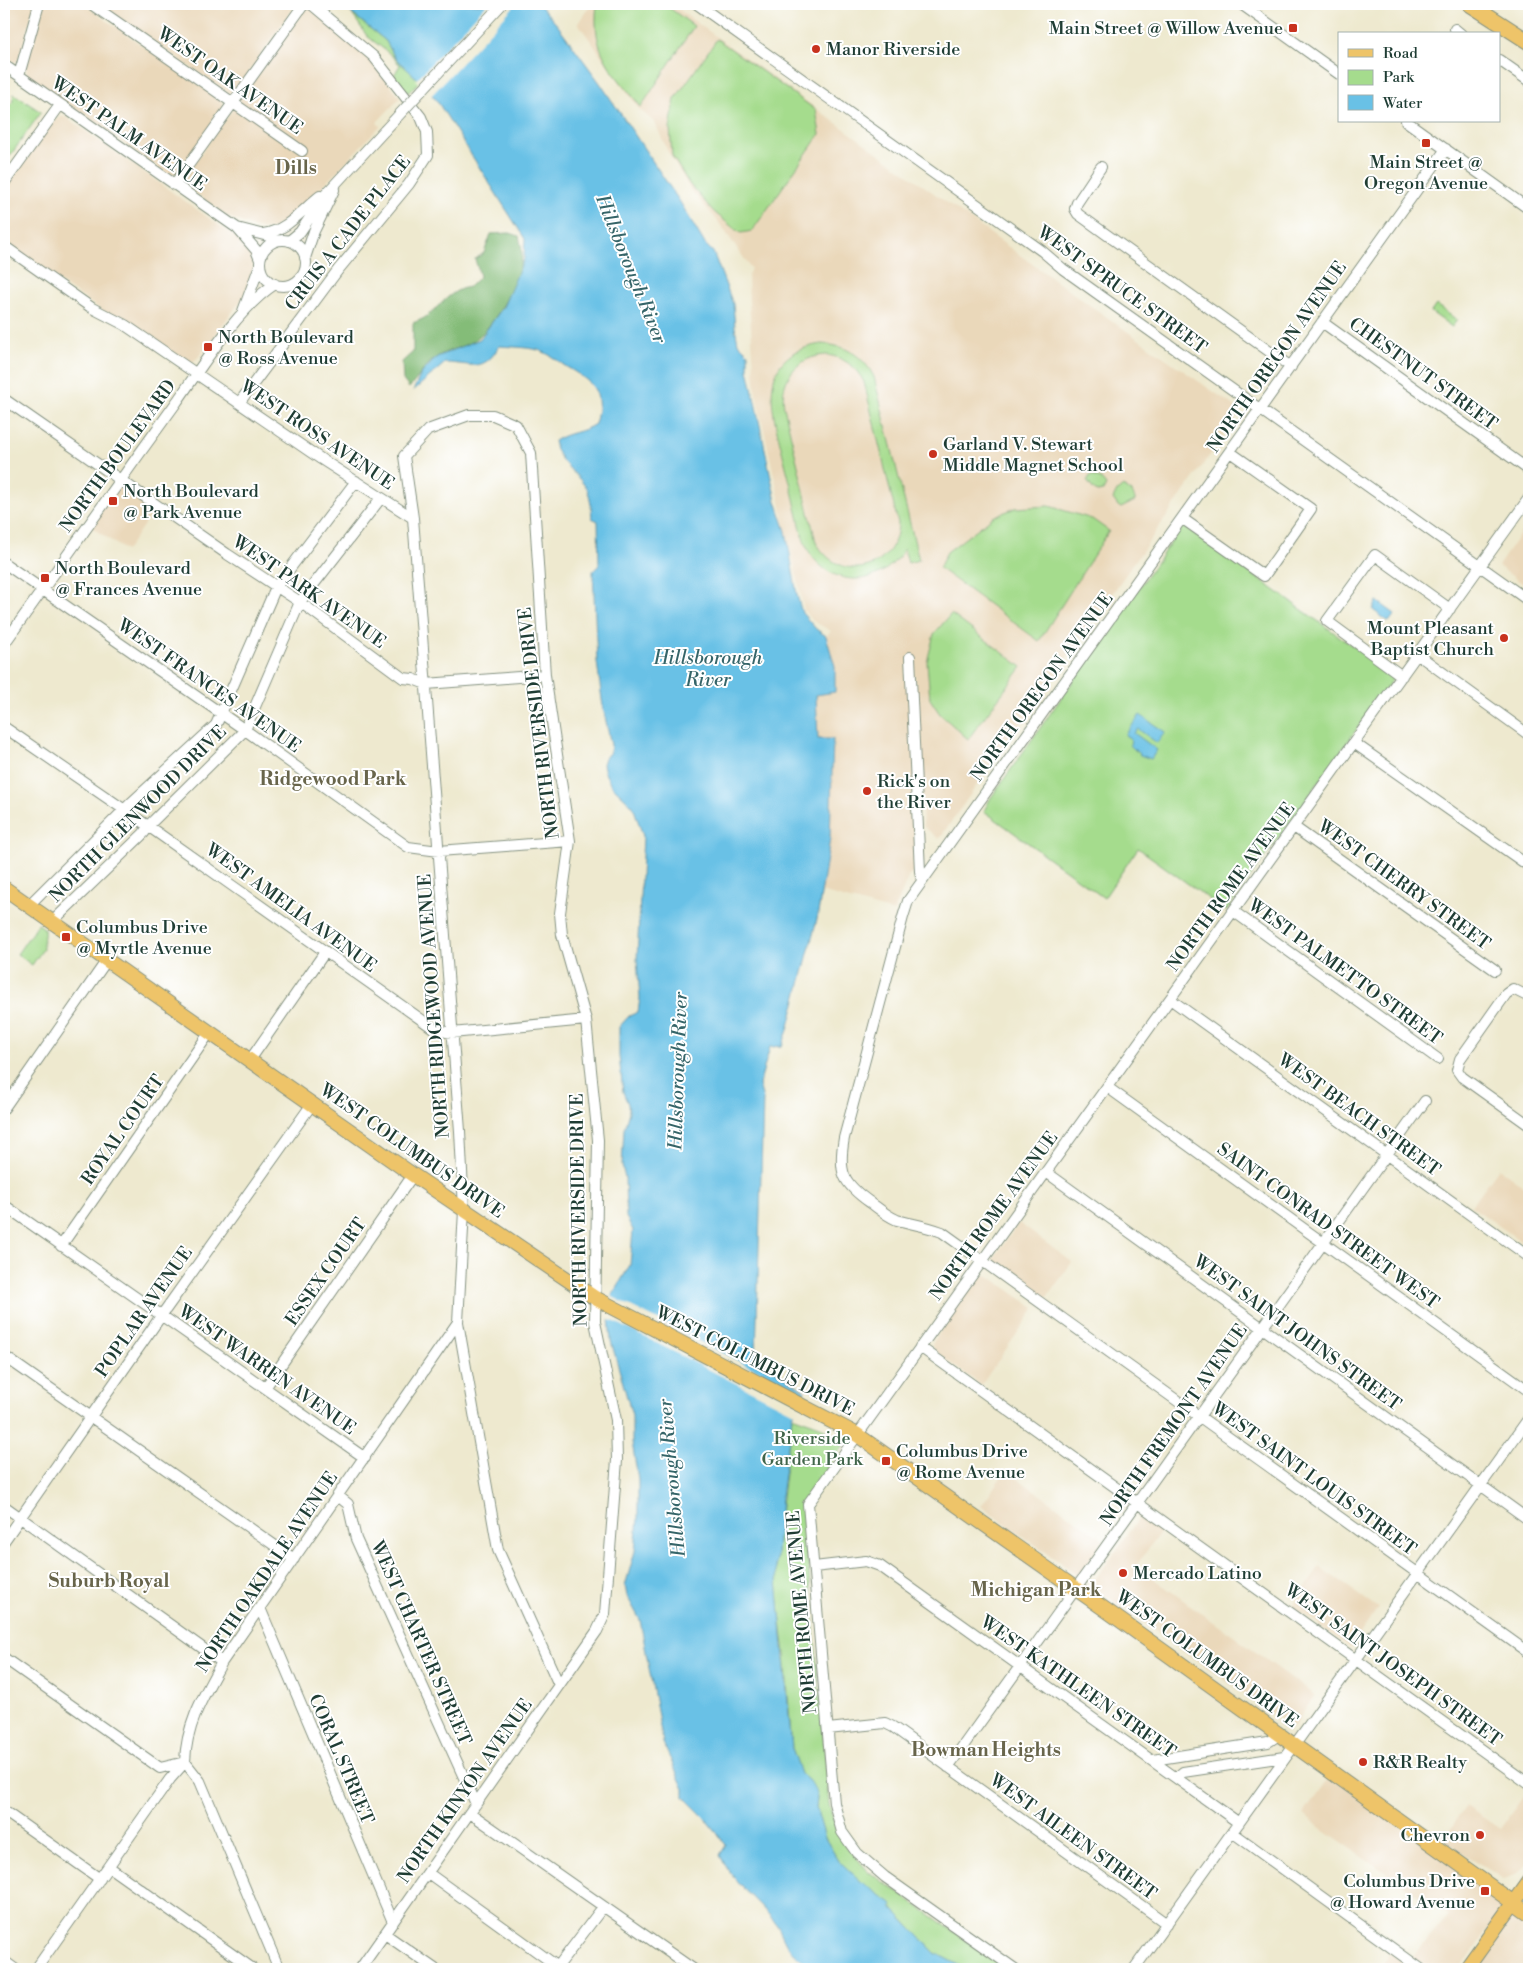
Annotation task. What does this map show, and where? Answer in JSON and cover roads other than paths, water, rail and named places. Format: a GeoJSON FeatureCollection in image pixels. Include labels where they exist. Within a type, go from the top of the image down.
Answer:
{"type":"FeatureCollection","features":[{"type":"Feature","properties":{"kind":"highway"},"geometry":{"type":"LineString","coordinates":[[1470,4],[1529,42]]}},
{"type":"Feature","properties":{"kind":"main road","name":"WEST COLUMBUS DRIVE"},"geometry":{"type":"LineString","coordinates":[[4,888],[413,1175],[594,1298],[856,1434],[1076,1588],[1529,1914]]}},
{"type":"Feature","properties":{"kind":"main road"},"geometry":{"type":"LineString","coordinates":[[1466,1969],[1512,1902],[1529,1881]]}},
{"type":"Feature","properties":{"kind":"street"},"geometry":{"type":"LineString","coordinates":[[19,75],[39,4]]}},
{"type":"Feature","properties":{"kind":"street","name":"WEST OAK AVENUE"},"geometry":{"type":"LineString","coordinates":[[91,4],[302,151]]}},
{"type":"Feature","properties":{"kind":"street"},"geometry":{"type":"LineString","coordinates":[[174,185],[304,4]]}},
{"type":"Feature","properties":{"kind":"street","name":"CRUIS A CADE PLACE"},"geometry":{"type":"LineString","coordinates":[[239,403],[338,270],[409,184],[428,155],[427,132],[421,117],[374,57],[311,4]]}},
{"type":"Feature","properties":{"kind":"street"},"geometry":{"type":"LineString","coordinates":[[336,185],[314,231],[305,258],[304,271],[295,282],[282,286],[275,284],[264,275],[260,263],[265,249],[270,244],[285,240],[300,232],[319,204],[385,130],[502,4]]}},
{"type":"Feature","properties":{"kind":"street","name":"WEST SPRUCE STREET"},"geometry":{"type":"LineString","coordinates":[[697,4],[1049,256],[1063,269],[1529,601]]}},
{"type":"Feature","properties":{"kind":"street"},"geometry":{"type":"LineString","coordinates":[[1241,4],[1338,73]]}},
{"type":"Feature","properties":{"kind":"street"},"geometry":{"type":"LineString","coordinates":[[1500,61],[1529,81]]}},
{"type":"Feature","properties":{"kind":"street","name":"WEST PALM AVENUE"},"geometry":{"type":"LineString","coordinates":[[4,65],[237,228],[256,250],[260,263]]}},
{"type":"Feature","properties":{"kind":"street"},"geometry":{"type":"LineString","coordinates":[[4,183],[60,105]]}},
{"type":"Feature","properties":{"kind":"street"},"geometry":{"type":"LineString","coordinates":[[1407,122],[1529,209]]}},
{"type":"Feature","properties":{"kind":"street","name":"NORTH OREGON AVENUE"},"geometry":{"type":"LineString","coordinates":[[982,1261],[942,1232],[921,1224],[897,1220],[889,1216],[854,1191],[844,1178],[841,1169],[844,1138],[908,901],[1446,149]]}},
{"type":"Feature","properties":{"kind":"street"},"geometry":{"type":"LineString","coordinates":[[1101,167],[1077,203],[1075,209],[1078,214],[1291,367]]}},
{"type":"Feature","properties":{"kind":"street"},"geometry":{"type":"LineString","coordinates":[[263,234],[272,233],[282,227],[336,185]]}},
{"type":"Feature","properties":{"kind":"street","name":"WEST PALM AVENUE"},"geometry":{"type":"LineString","coordinates":[[237,228],[285,240]]}},
{"type":"Feature","properties":{"kind":"street"},"geometry":{"type":"LineString","coordinates":[[285,240],[299,247],[305,258]]}},
{"type":"Feature","properties":{"kind":"street","name":"WEST ROSS AVENUE"},"geometry":{"type":"LineString","coordinates":[[4,246],[92,308],[124,325],[413,518]]}},
{"type":"Feature","properties":{"kind":"street","name":"NORTH BOULEVARD"},"geometry":{"type":"LineString","coordinates":[[243,313],[260,263]]}},
{"type":"Feature","properties":{"kind":"street","name":"NORTH BOULEVARD"},"geometry":{"type":"LineString","coordinates":[[4,644],[196,374],[243,313],[263,292],[275,284]]}},
{"type":"Feature","properties":{"kind":"street","name":"CHESTNUT STREET"},"geometry":{"type":"LineString","coordinates":[[1322,322],[1529,470]]}},
{"type":"Feature","properties":{"kind":"street","name":"WEST PARK AVENUE"},"geometry":{"type":"LineString","coordinates":[[4,398],[120,480],[300,602],[403,678],[413,679],[426,684],[545,675]]}},
{"type":"Feature","properties":{"kind":"street","name":"NORTH RIDGEWOOD AVENUE"},"geometry":{"type":"LineString","coordinates":[[469,415],[428,430],[404,456],[413,518],[464,1210],[458,1322],[498,1550],[559,1685]]}},
{"type":"Feature","properties":{"kind":"street","name":"NORTH RIVERSIDE DRIVE"},"geometry":{"type":"LineString","coordinates":[[469,415],[493,415],[516,425],[530,453],[545,675],[570,841],[560,914],[562,935],[586,1020],[598,1140],[594,1322],[616,1420],[617,1460],[604,1614],[596,1631]]}},
{"type":"Feature","properties":{"kind":"street"},"geometry":{"type":"LineString","coordinates":[[1183,519],[1264,576],[1311,509],[1230,452]]}},
{"type":"Feature","properties":{"kind":"street","name":"NORTH GLENWOOD DRIVE"},"geometry":{"type":"LineString","coordinates":[[29,906],[124,810],[216,725],[276,587],[356,481]]}},
{"type":"Feature","properties":{"kind":"street","name":"NORTH GLENWOOD DRIVE"},"geometry":{"type":"LineString","coordinates":[[52,922],[144,833],[148,826],[245,730],[300,602],[381,498]]}},
{"type":"Feature","properties":{"kind":"street","name":"NORTH ROME AVENUE"},"geometry":{"type":"LineString","coordinates":[[1015,1969],[885,1876],[857,1853],[842,1832],[834,1803],[808,1504],[856,1434],[1529,498]]}},
{"type":"Feature","properties":{"kind":"street"},"geometry":{"type":"LineString","coordinates":[[1402,676],[1327,621],[1376,555],[1450,609]]}},
{"type":"Feature","properties":{"kind":"street","name":"WEST FRANCES AVENUE"},"geometry":{"type":"LineString","coordinates":[[4,563],[245,730],[408,847],[439,851],[570,841]]}},
{"type":"Feature","properties":{"kind":"street"},"geometry":{"type":"LineString","coordinates":[[1418,654],[1529,735]]}},
{"type":"Feature","properties":{"kind":"street"},"geometry":{"type":"LineString","coordinates":[[910,657],[922,881]]}},
{"type":"Feature","properties":{"kind":"street","name":"WEST AMELIA AVENUE"},"geometry":{"type":"LineString","coordinates":[[4,727],[148,826],[436,1030],[452,1033],[586,1020]]}},
{"type":"Feature","properties":{"kind":"street"},"geometry":{"type":"LineString","coordinates":[[1354,743],[1529,866]]}},
{"type":"Feature","properties":{"kind":"street","name":"WEST CHERRY STREET"},"geometry":{"type":"LineString","coordinates":[[1294,826],[1495,970]]}},
{"type":"Feature","properties":{"kind":"street","name":"WEST PALMETTO STREET"},"geometry":{"type":"LineString","coordinates":[[1233,911],[1438,1059]]}},
{"type":"Feature","properties":{"kind":"street"},"geometry":{"type":"LineString","coordinates":[[250,1060],[325,952]]}},
{"type":"Feature","properties":{"kind":"street"},"geometry":{"type":"LineString","coordinates":[[4,1108],[107,960]]}},
{"type":"Feature","properties":{"kind":"street"},"geometry":{"type":"LineString","coordinates":[[1529,997],[1513,989],[1506,994],[1460,1059],[1457,1070],[1462,1077],[1529,1125]]}},
{"type":"Feature","properties":{"kind":"street","name":"WEST BEACH STREET"},"geometry":{"type":"LineString","coordinates":[[1170,999],[1529,1258]]}},
{"type":"Feature","properties":{"kind":"street","name":"ROYAL COURT"},"geometry":{"type":"LineString","coordinates":[[61,1246],[210,1032]]}},
{"type":"Feature","properties":{"kind":"street","name":"SAINT CONRAD STREET WEST"},"geometry":{"type":"LineString","coordinates":[[1107,1087],[1529,1391]]}},
{"type":"Feature","properties":{"kind":"street","name":"NORTH FREMONT AVENUE"},"geometry":{"type":"LineString","coordinates":[[948,1768],[1425,1101]]}},
{"type":"Feature","properties":{"kind":"street","name":"POPLAR AVENUE"},"geometry":{"type":"LineString","coordinates":[[4,1541],[90,1416],[312,1104]]}},
{"type":"Feature","properties":{"kind":"street","name":"WEST SAINT JOHNS STREET"},"geometry":{"type":"LineString","coordinates":[[1046,1172],[1529,1520]]}},
{"type":"Feature","properties":{"kind":"street","name":"ESSEX COURT"},"geometry":{"type":"LineString","coordinates":[[265,1388],[413,1175]]}},
{"type":"Feature","properties":{"kind":"street","name":"WEST WARREN AVENUE"},"geometry":{"type":"LineString","coordinates":[[4,1205],[365,1458]]}},
{"type":"Feature","properties":{"kind":"street","name":"WEST SAINT LOUIS STREET"},"geometry":{"type":"LineString","coordinates":[[982,1261],[1529,1653]]}},
{"type":"Feature","properties":{"kind":"street","name":"NORTH OAKDALE AVENUE"},"geometry":{"type":"LineString","coordinates":[[185,1762],[185,1745],[194,1715],[222,1662],[458,1322]]}},
{"type":"Feature","properties":{"kind":"street","name":"WEST SAINT JOSEPH STREET"},"geometry":{"type":"LineString","coordinates":[[920,1347],[1139,1502],[1529,1784]]}},
{"type":"Feature","properties":{"kind":"street"},"geometry":{"type":"LineString","coordinates":[[4,1356],[294,1559]]}},
{"type":"Feature","properties":{"kind":"street"},"geometry":{"type":"LineString","coordinates":[[1134,1969],[1284,1757],[1482,1486],[1529,1418]]}},
{"type":"Feature","properties":{"kind":"street","name":"WEST CHARTER STREET"},"geometry":{"type":"LineString","coordinates":[[338,1496],[348,1504],[356,1539],[476,1804]]}},
{"type":"Feature","properties":{"kind":"street"},"geometry":{"type":"LineString","coordinates":[[4,1506],[222,1662]]}},
{"type":"Feature","properties":{"kind":"street","name":"WEST KATHLEEN STREET"},"geometry":{"type":"LineString","coordinates":[[814,1567],[866,1562],[880,1566],[1239,1823]]}},
{"type":"Feature","properties":{"kind":"street","name":"CORAL STREET"},"geometry":{"type":"LineString","coordinates":[[260,1608],[393,1922]]}},
{"type":"Feature","properties":{"kind":"street","name":"NORTH KINYON AVENUE"},"geometry":{"type":"LineString","coordinates":[[360,1969],[596,1631]]}},
{"type":"Feature","properties":{"kind":"street"},"geometry":{"type":"LineString","coordinates":[[4,1658],[160,1768],[185,1762]]}},
{"type":"Feature","properties":{"kind":"street","name":"WEST AILEEN STREET"},"geometry":{"type":"LineString","coordinates":[[828,1730],[885,1723],[893,1727],[1167,1924]]}},
{"type":"Feature","properties":{"kind":"street"},"geometry":{"type":"LineString","coordinates":[[1153,1760],[1268,1742],[1280,1734]]}},
{"type":"Feature","properties":{"kind":"street"},"geometry":{"type":"LineString","coordinates":[[1176,1777],[1183,1772],[1284,1757]]}},
{"type":"Feature","properties":{"kind":"street"},"geometry":{"type":"LineString","coordinates":[[36,1969],[170,1779],[185,1762]]}},
{"type":"Feature","properties":{"kind":"street"},"geometry":{"type":"LineString","coordinates":[[185,1762],[200,1781],[279,1969]]}},
{"type":"Feature","properties":{"kind":"street"},"geometry":{"type":"LineString","coordinates":[[4,1811],[100,1879]]}},
{"type":"Feature","properties":{"kind":"street"},"geometry":{"type":"LineString","coordinates":[[470,1813],[693,1969]]}},
{"type":"Feature","properties":{"kind":"street"},"geometry":{"type":"LineString","coordinates":[[1232,1832],[1421,1969]]}},
{"type":"Feature","properties":{"kind":"street"},"geometry":{"type":"LineString","coordinates":[[109,1867],[253,1969]]}},
{"type":"Feature","properties":{"kind":"street"},"geometry":{"type":"LineString","coordinates":[[428,1873],[558,1968],[603,1907]]}},
{"type":"Feature","properties":{"kind":"street"},"geometry":{"type":"LineString","coordinates":[[385,1934],[435,1969]]}},
{"type":"Feature","properties":{"kind":"street"},"geometry":{"type":"LineString","coordinates":[[4,1962],[15,1969]]}},
{"type":"Feature","properties":{"kind":"water","name":"Hillsborough River"},"geometry":{"type":"Polygon","coordinates":[[[340,4],[539,4],[559,27],[600,83],[680,202],[705,244],[713,252],[733,304],[738,343],[748,353],[748,369],[776,501],[786,531],[802,613],[816,629],[826,636],[835,666],[835,692],[816,695],[818,739],[833,739],[830,839],[817,919],[788,1030],[782,1046],[770,1047],[759,1085],[763,1099],[756,1357],[805,1391],[792,1416],[781,1496],[776,1568],[792,1749],[801,1774],[810,1782],[815,1790],[817,1798],[816,1808],[825,1838],[838,1860],[865,1885],[892,1903],[893,1909],[935,1953],[966,1969],[812,1969],[789,1948],[774,1921],[725,1865],[720,1855],[726,1845],[704,1817],[684,1797],[684,1789],[663,1743],[640,1620],[627,1596],[625,1586],[635,1551],[638,1519],[638,1479],[632,1442],[632,1415],[611,1341],[609,1318],[612,1296],[630,1265],[633,1230],[626,1217],[625,1178],[622,1166],[624,1129],[629,1112],[623,1092],[619,1056],[619,1027],[629,1016],[638,1012],[640,998],[637,960],[643,836],[633,806],[611,785],[603,764],[610,752],[611,745],[603,707],[597,662],[593,571],[599,565],[598,521],[592,518],[587,489],[562,460],[554,441],[595,424],[598,412],[597,395],[589,382],[545,353],[529,348],[499,346],[493,355],[482,364],[445,363],[413,391],[421,374],[437,357],[480,339],[503,307],[524,259],[525,239],[437,101],[420,81],[395,58],[386,41],[340,4]]]}},
{"type":"Feature","properties":{"kind":"water"},"geometry":{"type":"Polygon","coordinates":[[[1377,601],[1395,614],[1389,622],[1373,610],[1377,601]]]}},
{"type":"Feature","properties":{"kind":"water"},"geometry":{"type":"Polygon","coordinates":[[[1140,715],[1165,732],[1157,743],[1138,729],[1134,733],[1157,750],[1151,759],[1140,755],[1130,745],[1131,739],[1125,735],[1140,715]]]}},
{"type":"Feature","properties":{"kind":"place","name":"Main Street @ Willow Avenue"},"geometry":{"type":"Point","coordinates":[1293,28]}},
{"type":"Feature","properties":{"kind":"place","name":"Manor Riverside"},"geometry":{"type":"Point","coordinates":[816,49]}},
{"type":"Feature","properties":{"kind":"place","name":"Main Street @ Oregon Avenue"},"geometry":{"type":"Point","coordinates":[1426,143]}},
{"type":"Feature","properties":{"kind":"place","name":"North Boulevard @ Ross Avenue"},"geometry":{"type":"Point","coordinates":[208,347]}},
{"type":"Feature","properties":{"kind":"place","name":"Garland V. Stewart Middle Magnet School"},"geometry":{"type":"Point","coordinates":[933,454]}},
{"type":"Feature","properties":{"kind":"place","name":"North Boulevard @ Park Avenue"},"geometry":{"type":"Point","coordinates":[113,501]}},
{"type":"Feature","properties":{"kind":"place","name":"North Boulevard @ Frances Avenue"},"geometry":{"type":"Point","coordinates":[45,578]}},
{"type":"Feature","properties":{"kind":"place","name":"Mount Pleasant Baptist Church"},"geometry":{"type":"Point","coordinates":[1504,638]}},
{"type":"Feature","properties":{"kind":"place","name":"Rick's on the River"},"geometry":{"type":"Point","coordinates":[867,791]}},
{"type":"Feature","properties":{"kind":"place","name":"Columbus Drive @ Myrtle Avenue"},"geometry":{"type":"Point","coordinates":[66,937]}},
{"type":"Feature","properties":{"kind":"place","name":"Columbus Drive @ Rome Avenue"},"geometry":{"type":"Point","coordinates":[886,1461]}},
{"type":"Feature","properties":{"kind":"place","name":"Mercado Latino"},"geometry":{"type":"Point","coordinates":[1123,1573]}},
{"type":"Feature","properties":{"kind":"place","name":"R&R Realty"},"geometry":{"type":"Point","coordinates":[1363,1762]}},
{"type":"Feature","properties":{"kind":"place","name":"Chevron"},"geometry":{"type":"Point","coordinates":[1480,1835]}},
{"type":"Feature","properties":{"kind":"place","name":"Columbus Drive @ Howard Avenue"},"geometry":{"type":"Point","coordinates":[1485,1891]}},
{"type":"Feature","properties":{"kind":"district","name":"Dills"},"geometry":{"type":"Point","coordinates":[296,168]}},
{"type":"Feature","properties":{"kind":"district","name":"Ridgewood Park"},"geometry":{"type":"Point","coordinates":[333,779]}},
{"type":"Feature","properties":{"kind":"district","name":"Suburb Royal"},"geometry":{"type":"Point","coordinates":[109,1581]}},
{"type":"Feature","properties":{"kind":"district","name":"Michigan Park"},"geometry":{"type":"Point","coordinates":[1036,1590]}},
{"type":"Feature","properties":{"kind":"district","name":"Bowman Heights"},"geometry":{"type":"Point","coordinates":[986,1750]}},
{"type":"Feature","properties":{"kind":"park label","name":"Riverside Garden Park"},"geometry":{"type":"Point","coordinates":[812,1448]}}]}
